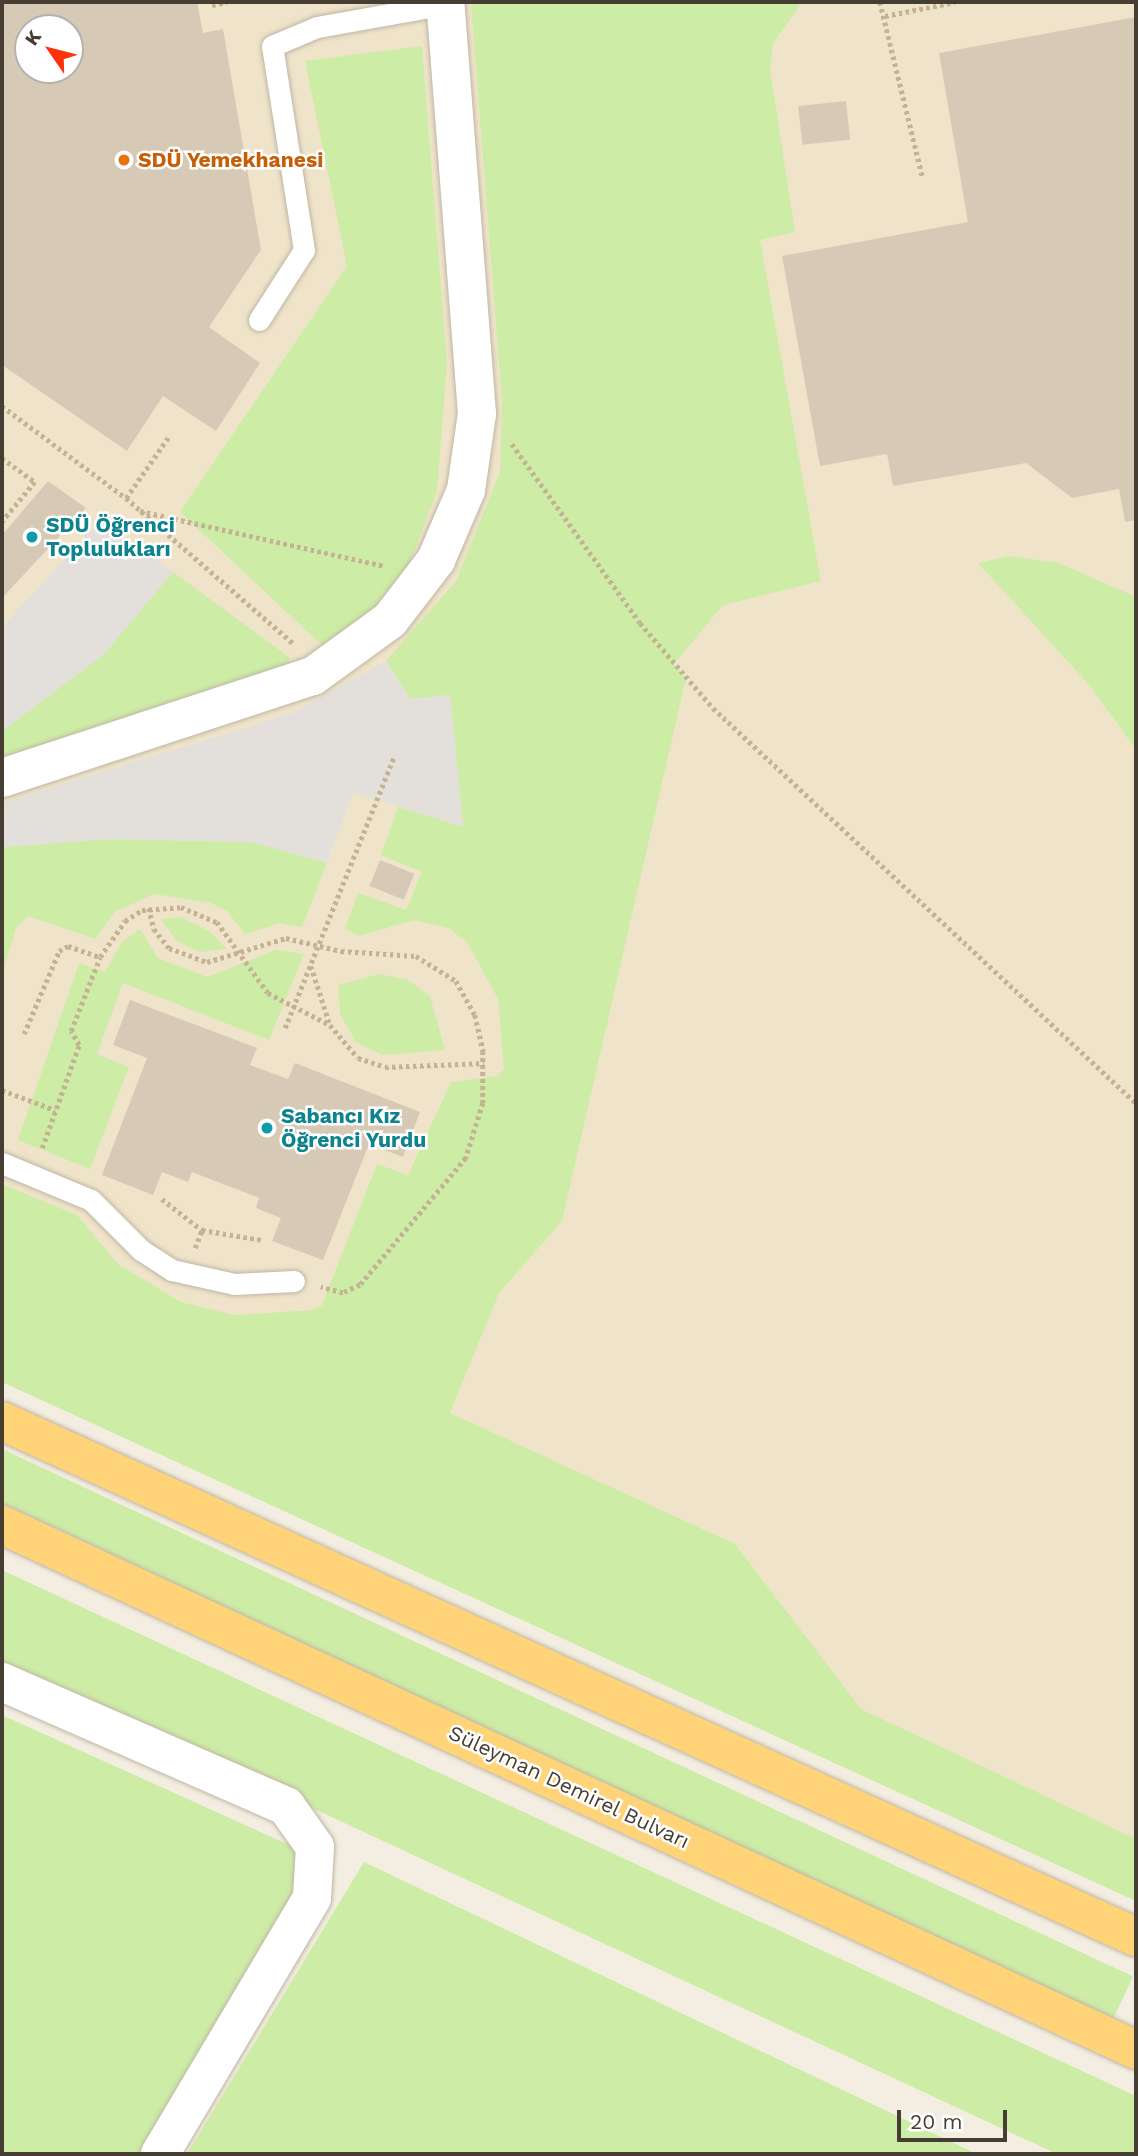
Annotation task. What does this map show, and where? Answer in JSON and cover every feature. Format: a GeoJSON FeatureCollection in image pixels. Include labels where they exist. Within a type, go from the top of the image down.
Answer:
{"type":"FeatureCollection","features":[{"type":"Feature","properties":{"kind":"highway"},"geometry":{"type":"LineString","coordinates":[[2,1421],[1136,1937]]}},
{"type":"Feature","properties":{"kind":"highway","name":"Süleyman Demirel Bulvarı"},"geometry":{"type":"LineString","coordinates":[[2,1525],[1136,2050]]}},
{"type":"Feature","properties":{"kind":"street"},"geometry":{"type":"LineString","coordinates":[[6,781],[278,691],[324,669],[390,620],[426,576],[466,490],[477,414],[445,3]]}},
{"type":"Feature","properties":{"kind":"street"},"geometry":{"type":"LineString","coordinates":[[2,1682],[286,1806],[315,1847],[312,1898],[160,2154]]}},
{"type":"Feature","properties":{"kind":"lane"},"geometry":{"type":"LineString","coordinates":[[259,320],[304,250],[272,46],[317,27],[445,3]]}},
{"type":"Feature","properties":{"kind":"lane"},"geometry":{"type":"LineString","coordinates":[[2,1163],[99,1206],[141,1250],[190,1277],[234,1284],[294,1282]]}},
{"type":"Feature","properties":{"kind":"path"},"geometry":{"type":"LineString","coordinates":[[212,5],[227,2]]}},
{"type":"Feature","properties":{"kind":"path"},"geometry":{"type":"LineString","coordinates":[[880,2],[923,178]]}},
{"type":"Feature","properties":{"kind":"path"},"geometry":{"type":"LineString","coordinates":[[885,16],[955,2]]}},
{"type":"Feature","properties":{"kind":"path"},"geometry":{"type":"LineString","coordinates":[[2,406],[126,498],[324,669]]}},
{"type":"Feature","properties":{"kind":"path"},"geometry":{"type":"LineString","coordinates":[[502,446],[504,433],[639,624],[713,708],[1136,1103]]}},
{"type":"Feature","properties":{"kind":"path"},"geometry":{"type":"LineString","coordinates":[[126,498],[170,435]]}},
{"type":"Feature","properties":{"kind":"path"},"geometry":{"type":"LineString","coordinates":[[2,458],[35,482],[2,522]]}},
{"type":"Feature","properties":{"kind":"path"},"geometry":{"type":"LineString","coordinates":[[140,510],[426,576]]}},
{"type":"Feature","properties":{"kind":"path"},"geometry":{"type":"LineString","coordinates":[[285,1028],[394,757]]}},
{"type":"Feature","properties":{"kind":"path"},"geometry":{"type":"LineString","coordinates":[[149,908],[160,939],[182,954],[207,962],[241,953],[274,938],[319,946],[400,953],[444,969],[475,1015],[484,1063],[481,1119],[466,1158],[368,1276],[343,1293],[294,1282]]}},
{"type":"Feature","properties":{"kind":"path"},"geometry":{"type":"LineString","coordinates":[[33,1176],[79,1045],[71,1031],[100,957],[125,921],[149,908],[200,913],[217,922],[268,993],[292,1010],[330,1025]]}},
{"type":"Feature","properties":{"kind":"path"},"geometry":{"type":"LineString","coordinates":[[24,1034],[59,951],[68,946],[100,957]]}},
{"type":"Feature","properties":{"kind":"path"},"geometry":{"type":"LineString","coordinates":[[311,965],[330,1025],[348,1051],[385,1067],[484,1063]]}},
{"type":"Feature","properties":{"kind":"path"},"geometry":{"type":"LineString","coordinates":[[2,1090],[55,1110]]}},
{"type":"Feature","properties":{"kind":"path"},"geometry":{"type":"LineString","coordinates":[[162,1199],[202,1230],[262,1240]]}},
{"type":"Feature","properties":{"kind":"shaded area"},"geometry":{"type":"Polygon","coordinates":[[[2,2],[1136,2],[1136,1901],[2,1382],[2,2]]]}},
{"type":"Feature","properties":{"kind":"shaded area"},"geometry":{"type":"Polygon","coordinates":[[[100,521],[173,572],[103,655],[2,731],[2,627],[100,521]]]}},
{"type":"Feature","properties":{"kind":"shaded area"},"geometry":{"type":"Polygon","coordinates":[[[386,661],[410,699],[450,695],[463,827],[353,792],[327,863],[252,842],[109,839],[2,847],[2,803],[292,713],[386,661]]]}},
{"type":"Feature","properties":{"kind":"green space"},"geometry":{"type":"Polygon","coordinates":[[[802,2],[773,44],[770,69],[795,232],[760,240],[821,581],[723,605],[674,664],[686,678],[562,1221],[499,1293],[450,1413],[735,1544],[861,1709],[1136,1839],[1136,1901],[2,1382],[2,1184],[77,1215],[118,1264],[181,1302],[234,1315],[314,1310],[322,1305],[377,1164],[408,1175],[451,1082],[497,1076],[504,1069],[498,999],[467,942],[448,928],[414,920],[359,936],[345,928],[358,893],[406,910],[422,872],[381,855],[398,807],[463,826],[450,695],[410,699],[386,661],[456,581],[500,472],[502,401],[471,4],[802,2]]]}},
{"type":"Feature","properties":{"kind":"green space"},"geometry":{"type":"Polygon","coordinates":[[[422,46],[447,364],[437,491],[407,571],[383,603],[324,647],[180,512],[347,266],[305,61],[422,46]]]}},
{"type":"Feature","properties":{"kind":"green space"},"geometry":{"type":"Polygon","coordinates":[[[1009,556],[1059,563],[1136,597],[1136,750],[1091,687],[978,563],[1009,556]]]}},
{"type":"Feature","properties":{"kind":"green space"},"geometry":{"type":"Polygon","coordinates":[[[173,572],[289,657],[289,671],[2,764],[2,731],[103,655],[173,572]]]}},
{"type":"Feature","properties":{"kind":"green space"},"geometry":{"type":"Polygon","coordinates":[[[109,839],[252,842],[327,863],[302,927],[280,923],[245,934],[227,911],[211,903],[154,894],[115,912],[95,939],[28,916],[16,928],[2,975],[2,847],[109,839]]]}},
{"type":"Feature","properties":{"kind":"green space"},"geometry":{"type":"Polygon","coordinates":[[[181,917],[209,931],[227,949],[200,952],[177,941],[161,919],[181,917]]]}},
{"type":"Feature","properties":{"kind":"green space"},"geometry":{"type":"Polygon","coordinates":[[[140,929],[158,958],[207,977],[275,950],[304,954],[269,1040],[123,983],[97,1054],[129,1067],[90,1169],[18,1140],[79,963],[105,972],[122,942],[140,929]]]}},
{"type":"Feature","properties":{"kind":"green space"},"geometry":{"type":"Polygon","coordinates":[[[380,974],[408,980],[430,996],[445,1050],[383,1055],[356,1042],[340,1014],[338,985],[380,974]]]}},
{"type":"Feature","properties":{"kind":"green space"},"geometry":{"type":"Polygon","coordinates":[[[2,1449],[1133,1976],[1112,2021],[2,1503],[2,1449]]]}},
{"type":"Feature","properties":{"kind":"green space"},"geometry":{"type":"Polygon","coordinates":[[[2,1570],[1136,2096],[1136,2154],[1057,2154],[2,1664],[2,1570]]]}},
{"type":"Feature","properties":{"kind":"green space"},"geometry":{"type":"Polygon","coordinates":[[[2,1715],[318,1858],[160,2154],[2,2154],[2,1715]]]}},
{"type":"Feature","properties":{"kind":"green space"},"geometry":{"type":"Polygon","coordinates":[[[364,1862],[977,2154],[187,2154],[364,1862]]]}},
{"type":"Feature","properties":{"kind":"building","name":"SDÜ Yemekhanesi"},"geometry":{"type":"Polygon","coordinates":[[[2,2],[197,2],[203,33],[223,29],[261,250],[209,327],[260,363],[216,431],[163,396],[127,451],[2,365],[2,2]]]}},
{"type":"Feature","properties":{"kind":"building"},"geometry":{"type":"Polygon","coordinates":[[[1136,17],[1136,520],[1125,522],[1119,489],[1072,498],[1026,463],[893,486],[887,454],[820,466],[782,256],[968,222],[939,53],[1136,17]]]}},
{"type":"Feature","properties":{"kind":"building"},"geometry":{"type":"Polygon","coordinates":[[[846,101],[850,140],[802,145],[798,106],[846,101]]]}},
{"type":"Feature","properties":{"kind":"building","name":"SDÜ Öğrenci Toplulukları"},"geometry":{"type":"Polygon","coordinates":[[[48,481],[86,508],[2,598],[2,535],[48,481]]]}},
{"type":"Feature","properties":{"kind":"building"},"geometry":{"type":"Polygon","coordinates":[[[380,860],[414,874],[404,900],[370,886],[380,860]]]}},
{"type":"Feature","properties":{"kind":"building","name":"Sabancı Kız Öğrenci Yurdu"},"geometry":{"type":"Polygon","coordinates":[[[130,1000],[257,1048],[250,1065],[288,1079],[295,1063],[420,1112],[403,1157],[369,1144],[323,1260],[272,1241],[281,1218],[256,1208],[259,1198],[192,1172],[188,1182],[162,1172],[153,1195],[102,1175],[147,1058],[113,1045],[130,1000]]]}},
{"type":"Feature","properties":{"kind":"place","name":"SDÜ Yemekhanesi"},"geometry":{"type":"Point","coordinates":[124,160]}},
{"type":"Feature","properties":{"kind":"place","name":"SDÜ Öğrenci Toplulukları"},"geometry":{"type":"Point","coordinates":[32,537]}},
{"type":"Feature","properties":{"kind":"place","name":"Sabancı Kız Öğrenci Yurdu"},"geometry":{"type":"Point","coordinates":[267,1128]}}]}
